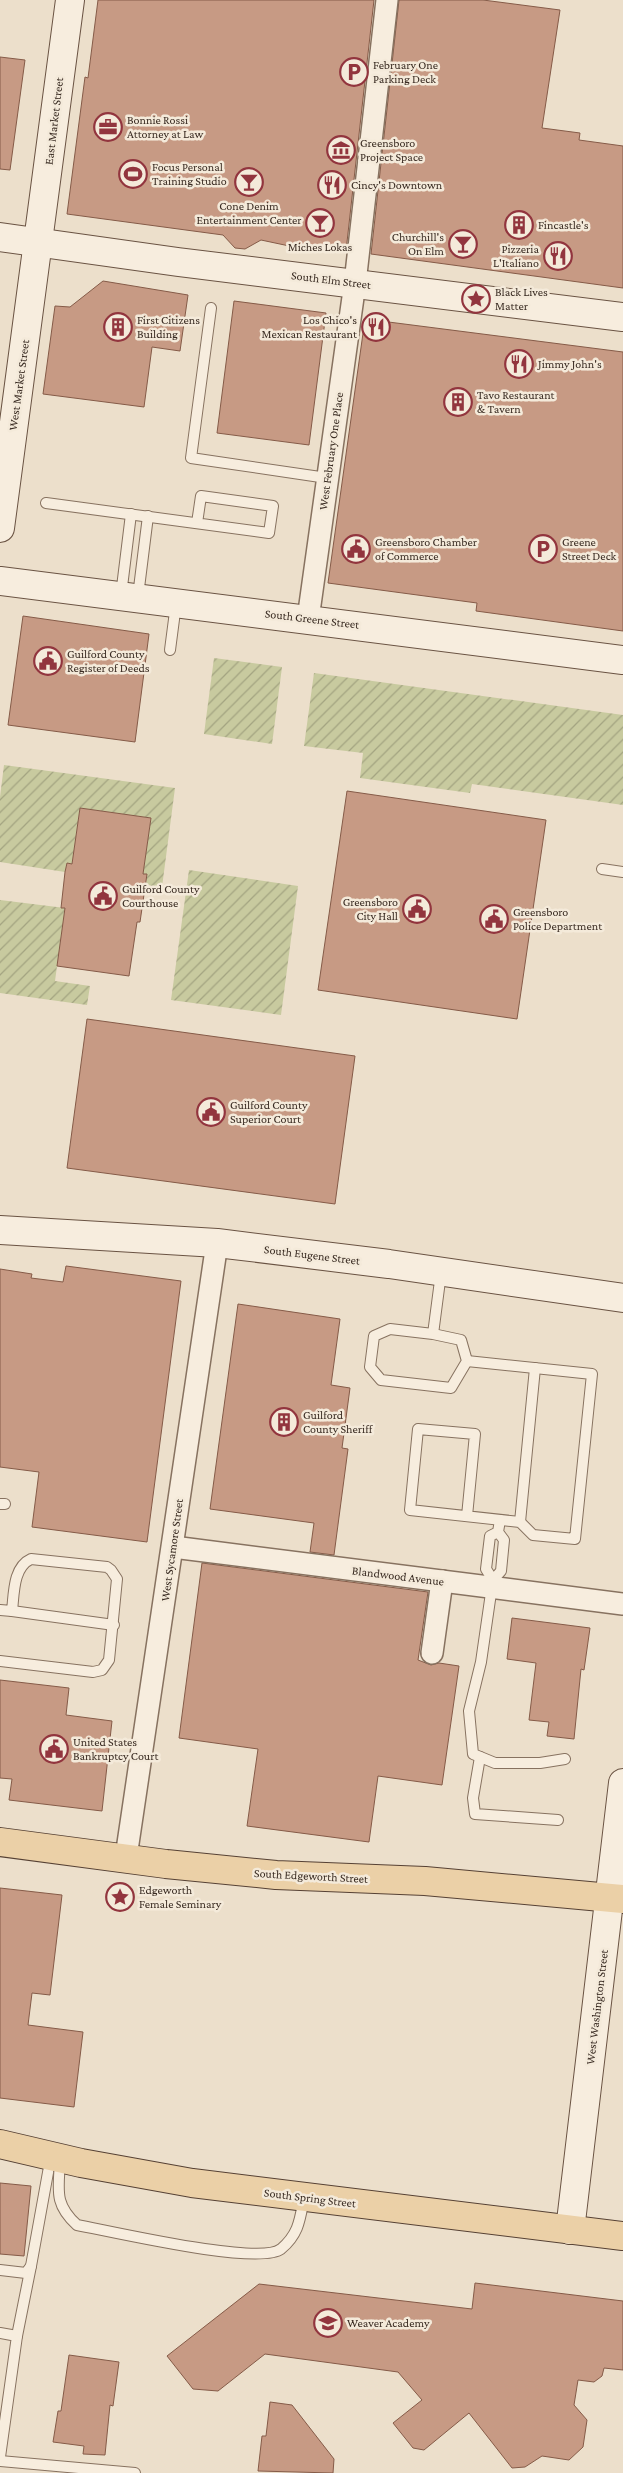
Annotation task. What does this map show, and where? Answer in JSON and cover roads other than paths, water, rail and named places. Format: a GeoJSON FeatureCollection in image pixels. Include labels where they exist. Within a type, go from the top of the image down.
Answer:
{"type":"FeatureCollection","features":[{"type":"Feature","properties":{"kind":"main road","name":"South Edgeworth Street"},"geometry":{"type":"LineString","coordinates":[[0,1842],[126,1857],[166,1864],[276,1875],[425,1881],[617,1898]]}},
{"type":"Feature","properties":{"kind":"main road","name":"South Spring Street"},"geometry":{"type":"LineString","coordinates":[[0,2144],[192,2184],[623,2236]]}},
{"type":"Feature","properties":{"kind":"street","name":"East Market Street"},"geometry":{"type":"LineString","coordinates":[[38,242],[70,0]]}},
{"type":"Feature","properties":{"kind":"street","name":"West February One Place"},"geometry":{"type":"LineString","coordinates":[[308,619],[354,283],[387,0]]}},
{"type":"Feature","properties":{"kind":"street","name":"South Elm Street"},"geometry":{"type":"LineString","coordinates":[[0,237],[623,317]]}},
{"type":"Feature","properties":{"kind":"street","name":"West Market Street"},"geometry":{"type":"LineString","coordinates":[[0,528],[38,242]]}},
{"type":"Feature","properties":{"kind":"street","name":"South Greene Street"},"geometry":{"type":"LineString","coordinates":[[0,580],[623,660]]}},
{"type":"Feature","properties":{"kind":"street","name":"South Eugene Street"},"geometry":{"type":"LineString","coordinates":[[0,1230],[217,1243],[623,1298]]}},
{"type":"Feature","properties":{"kind":"street","name":"West Sycamore Street"},"geometry":{"type":"LineString","coordinates":[[126,1857],[217,1243]]}},
{"type":"Feature","properties":{"kind":"street","name":"Blandwood Avenue"},"geometry":{"type":"LineString","coordinates":[[173,1547],[442,1581],[492,1584],[623,1604]]}},
{"type":"Feature","properties":{"kind":"street"},"geometry":{"type":"LineString","coordinates":[[432,1653],[442,1581]]}},
{"type":"Feature","properties":{"kind":"street","name":"West Washington Street"},"geometry":{"type":"LineString","coordinates":[[570,2230],[617,1898],[623,1784]]}},
{"type":"Feature","properties":{"kind":"lane"},"geometry":{"type":"LineString","coordinates":[[211,308],[191,458],[327,478]]}},
{"type":"Feature","properties":{"kind":"lane"},"geometry":{"type":"LineString","coordinates":[[46,503],[269,533],[273,506],[201,496],[197,523]]}},
{"type":"Feature","properties":{"kind":"lane"},"geometry":{"type":"LineString","coordinates":[[129,596],[131,514]]}},
{"type":"Feature","properties":{"kind":"lane"},"geometry":{"type":"LineString","coordinates":[[129,596],[148,516]]}},
{"type":"Feature","properties":{"kind":"lane"},"geometry":{"type":"LineString","coordinates":[[170,650],[176,602]]}},
{"type":"Feature","properties":{"kind":"lane"},"geometry":{"type":"LineString","coordinates":[[602,869],[623,872]]}},
{"type":"Feature","properties":{"kind":"lane"},"geometry":{"type":"LineString","coordinates":[[433,1334],[441,1272]]}},
{"type":"Feature","properties":{"kind":"lane"},"geometry":{"type":"LineString","coordinates":[[390,1329],[433,1334],[461,1340],[467,1362],[451,1388],[381,1380],[370,1367],[374,1336],[390,1329]]}},
{"type":"Feature","properties":{"kind":"lane"},"geometry":{"type":"LineString","coordinates":[[467,1362],[592,1374],[575,1539],[533,1535],[520,1522],[410,1510],[418,1429],[476,1434],[467,1516]]}},
{"type":"Feature","properties":{"kind":"lane"},"geometry":{"type":"LineString","coordinates":[[520,1522],[535,1368]]}},
{"type":"Feature","properties":{"kind":"lane"},"geometry":{"type":"LineString","coordinates":[[500,1520],[498,1532],[490,1536],[486,1569],[492,1584],[481,1662],[469,1711],[473,1754],[495,1762],[540,1763],[565,1759]]}},
{"type":"Feature","properties":{"kind":"lane"},"geometry":{"type":"LineString","coordinates":[[0,1661],[98,1672],[107,1665],[114,1625],[117,1579],[111,1570],[100,1566],[36,1558],[24,1562],[16,1577],[12,1612]]}},
{"type":"Feature","properties":{"kind":"lane"},"geometry":{"type":"LineString","coordinates":[[0,1610],[114,1625]]}},
{"type":"Feature","properties":{"kind":"lane"},"geometry":{"type":"LineString","coordinates":[[480,1757],[474,1798],[475,1814],[558,1820]]}},
{"type":"Feature","properties":{"kind":"lane"},"geometry":{"type":"LineString","coordinates":[[56,2157],[58,2199],[64,2214],[77,2225],[232,2253],[268,2254],[280,2250],[297,2232],[304,2197]]}},
{"type":"Feature","properties":{"kind":"lane"},"geometry":{"type":"LineString","coordinates":[[56,2157],[17,2336],[0,2459],[134,2473]]}},
{"type":"Feature","properties":{"kind":"lane"},"geometry":{"type":"LineString","coordinates":[[0,2270],[26,2273],[31,2266]]}},
{"type":"Feature","properties":{"kind":"lane"},"geometry":{"type":"LineString","coordinates":[[0,2333],[17,2336]]}},
{"type":"Feature","properties":{"kind":"place","name":"February One Parking Deck"},"geometry":{"type":"Point","coordinates":[354,72]}},
{"type":"Feature","properties":{"kind":"place","name":"Bonnie Rossi Attorney at Law"},"geometry":{"type":"Point","coordinates":[108,127]}},
{"type":"Feature","properties":{"kind":"place","name":"Greensboro Project Space"},"geometry":{"type":"Point","coordinates":[341,150]}},
{"type":"Feature","properties":{"kind":"place","name":"Focus Personal Training Studio"},"geometry":{"type":"Point","coordinates":[133,174]}},
{"type":"Feature","properties":{"kind":"place","name":"Cone Denim Entertainment Center"},"geometry":{"type":"Point","coordinates":[249,182]}},
{"type":"Feature","properties":{"kind":"place","name":"Cincy's Downtown"},"geometry":{"type":"Point","coordinates":[332,185]}},
{"type":"Feature","properties":{"kind":"place","name":"Miches Lokas"},"geometry":{"type":"Point","coordinates":[320,223]}},
{"type":"Feature","properties":{"kind":"place","name":"Fincastle's"},"geometry":{"type":"Point","coordinates":[519,225]}},
{"type":"Feature","properties":{"kind":"place","name":"Churchill's On Elm"},"geometry":{"type":"Point","coordinates":[463,244]}},
{"type":"Feature","properties":{"kind":"place","name":"Pizzeria L'Italiano"},"geometry":{"type":"Point","coordinates":[558,256]}},
{"type":"Feature","properties":{"kind":"place","name":"Black Lives Matter"},"geometry":{"type":"Point","coordinates":[476,299]}},
{"type":"Feature","properties":{"kind":"place","name":"First Citizens Building"},"geometry":{"type":"Point","coordinates":[118,327]}},
{"type":"Feature","properties":{"kind":"place","name":"Los Chico's Mexican Restaurant"},"geometry":{"type":"Point","coordinates":[376,327]}},
{"type":"Feature","properties":{"kind":"place","name":"Jimmy John's"},"geometry":{"type":"Point","coordinates":[519,364]}},
{"type":"Feature","properties":{"kind":"place","name":"Tavo Restaurant & Tavern"},"geometry":{"type":"Point","coordinates":[458,402]}},
{"type":"Feature","properties":{"kind":"place","name":"Greensboro Chamber of Commerce"},"geometry":{"type":"Point","coordinates":[356,549]}},
{"type":"Feature","properties":{"kind":"place","name":"Greene Street Deck"},"geometry":{"type":"Point","coordinates":[543,549]}},
{"type":"Feature","properties":{"kind":"place","name":"Guilford County Register of Deeds"},"geometry":{"type":"Point","coordinates":[48,661]}},
{"type":"Feature","properties":{"kind":"place","name":"Guilford County Courthouse"},"geometry":{"type":"Point","coordinates":[103,896]}},
{"type":"Feature","properties":{"kind":"place","name":"Greensboro City Hall"},"geometry":{"type":"Point","coordinates":[417,909]}},
{"type":"Feature","properties":{"kind":"place","name":"Greensboro Police Department"},"geometry":{"type":"Point","coordinates":[494,919]}},
{"type":"Feature","properties":{"kind":"place","name":"Guilford County Superior Court"},"geometry":{"type":"Point","coordinates":[211,1112]}},
{"type":"Feature","properties":{"kind":"place","name":"Guilford County Sheriff"},"geometry":{"type":"Point","coordinates":[284,1422]}},
{"type":"Feature","properties":{"kind":"place","name":"United States Bankruptcy Court"},"geometry":{"type":"Point","coordinates":[54,1749]}},
{"type":"Feature","properties":{"kind":"place","name":"Edgeworth Female Seminary"},"geometry":{"type":"Point","coordinates":[120,1897]}},
{"type":"Feature","properties":{"kind":"place","name":"Weaver Academy"},"geometry":{"type":"Point","coordinates":[328,2323]}}]}
